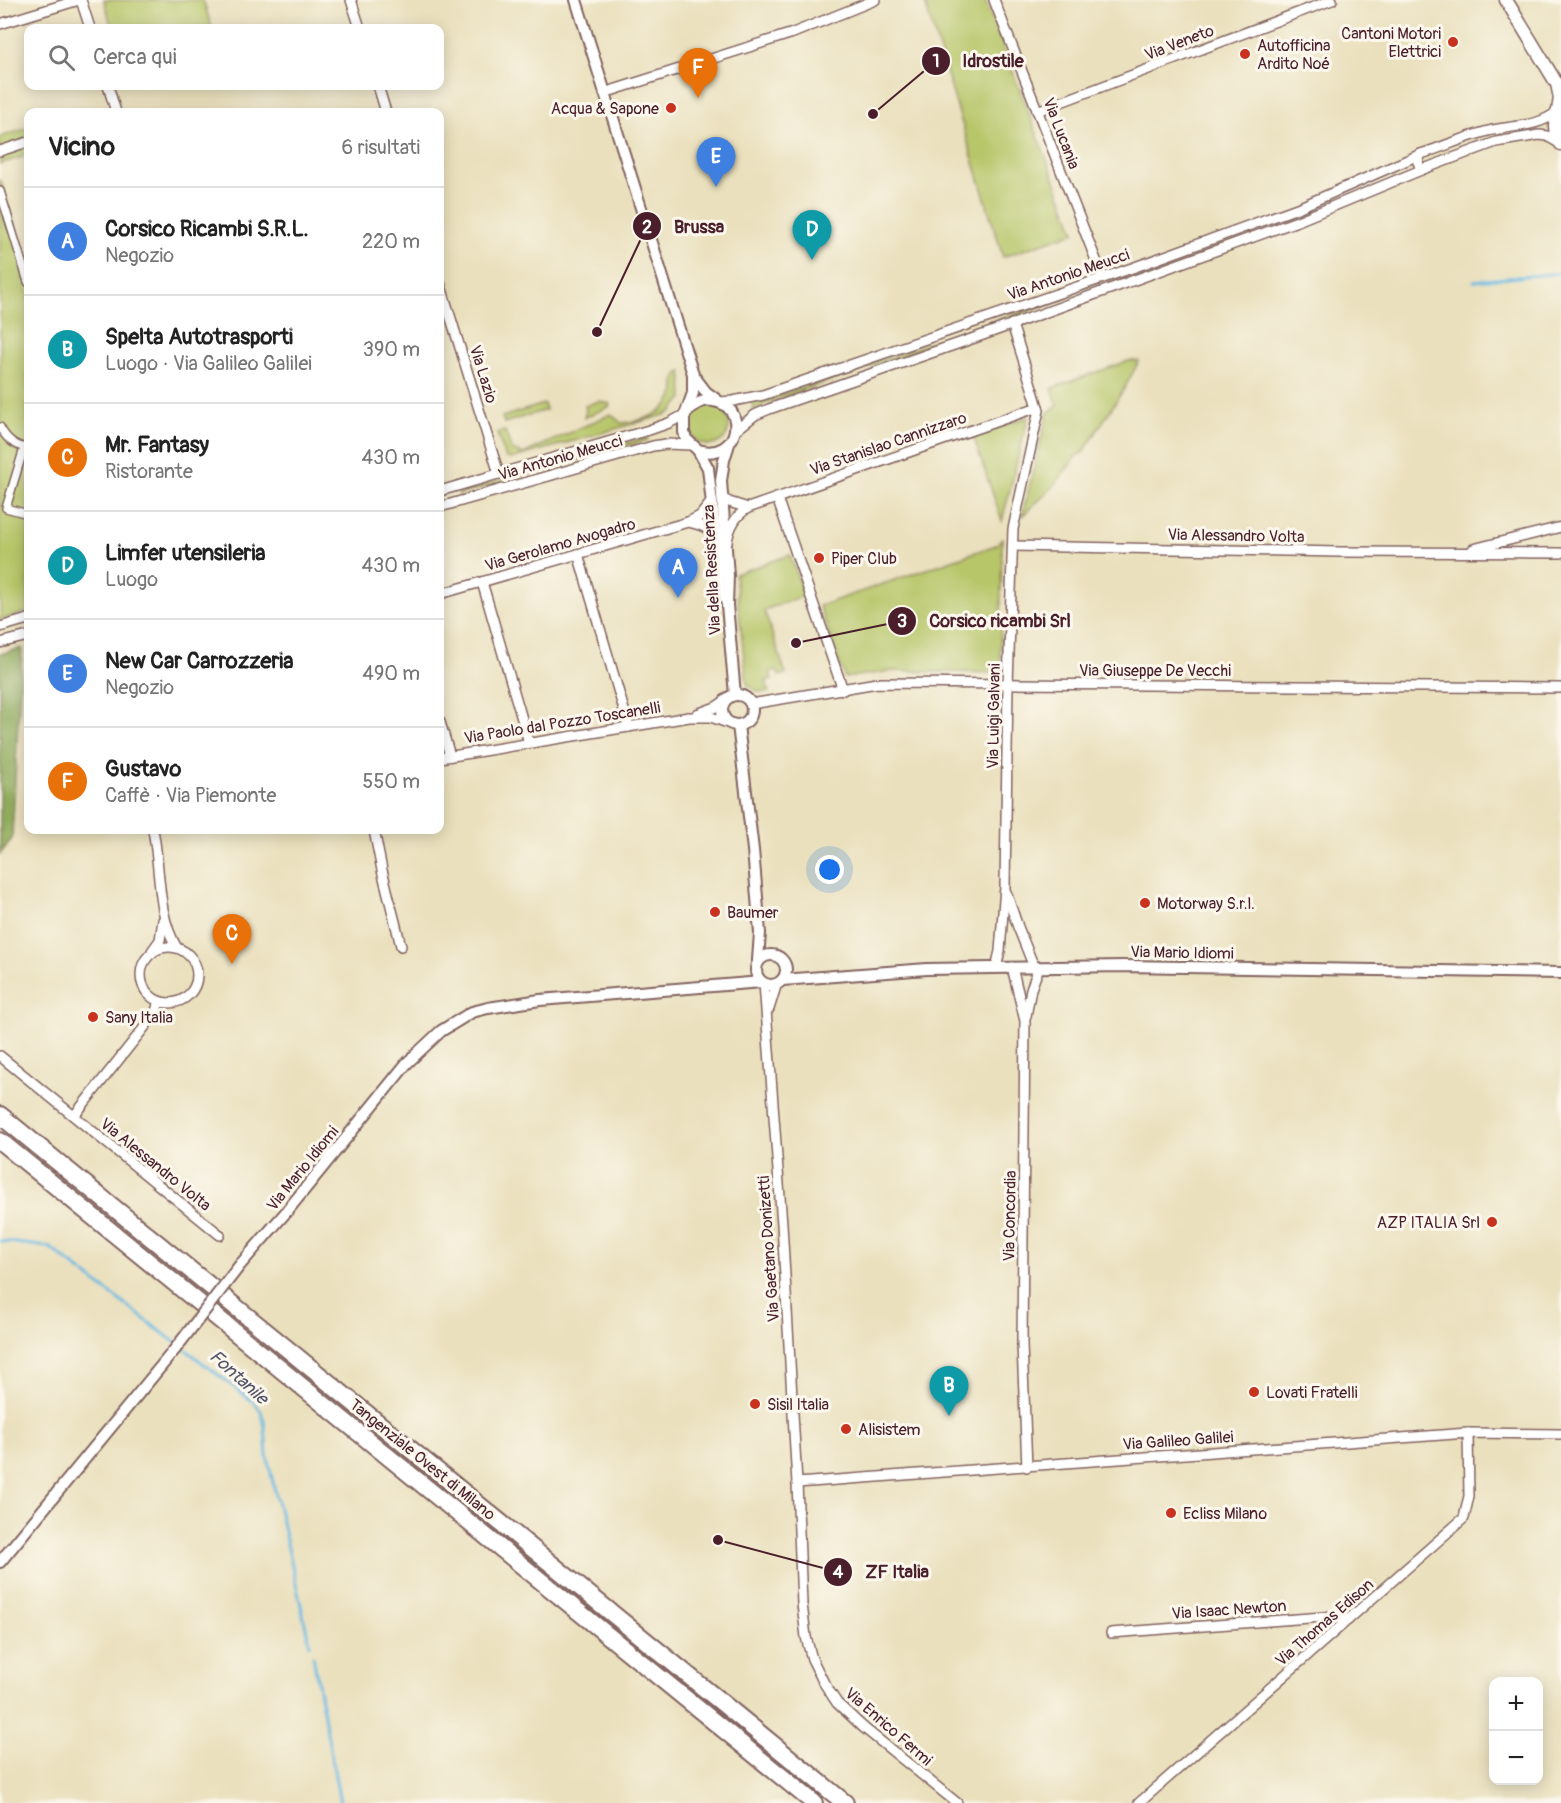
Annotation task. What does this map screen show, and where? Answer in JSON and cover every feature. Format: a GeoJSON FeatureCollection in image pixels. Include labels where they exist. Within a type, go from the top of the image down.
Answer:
{"type":"FeatureCollection","features":[{"type":"Feature","properties":{"kind":"highway","name":"Tangenziale Ovest di Milano"},"geometry":{"type":"LineString","coordinates":[[0,1115],[845,1803]]}},
{"type":"Feature","properties":{"kind":"highway","name":"Tangenziale Ovest di Milano"},"geometry":{"type":"LineString","coordinates":[[0,1141],[814,1803]]}},
{"type":"Feature","properties":{"kind":"main road"},"geometry":{"type":"LineString","coordinates":[[1506,0],[1559,86],[1560,109],[1554,129],[1561,144]]}},
{"type":"Feature","properties":{"kind":"street"},"geometry":{"type":"LineString","coordinates":[[0,24],[80,0],[89,24]]}},
{"type":"Feature","properties":{"kind":"street"},"geometry":{"type":"LineString","coordinates":[[351,0],[359,24]]}},
{"type":"Feature","properties":{"kind":"street"},"geometry":{"type":"LineString","coordinates":[[576,0],[693,375],[693,393],[683,425],[684,432],[708,468],[717,499],[715,536],[727,605]]}},
{"type":"Feature","properties":{"kind":"street"},"geometry":{"type":"LineString","coordinates":[[604,93],[793,33],[875,0]]}},
{"type":"Feature","properties":{"kind":"street","name":"Via Lucania"},"geometry":{"type":"LineString","coordinates":[[994,0],[1103,278]]}},
{"type":"Feature","properties":{"kind":"street","name":"Via Veneto"},"geometry":{"type":"LineString","coordinates":[[1037,111],[1332,0]]}},
{"type":"Feature","properties":{"kind":"street"},"geometry":{"type":"LineString","coordinates":[[109,90],[115,108]]}},
{"type":"Feature","properties":{"kind":"street"},"geometry":{"type":"LineString","coordinates":[[379,90],[385,108]]}},
{"type":"Feature","properties":{"kind":"street","name":"Via Antonio Meucci"},"geometry":{"type":"LineString","coordinates":[[719,402],[733,402],[763,395],[1103,278],[1300,207],[1421,154],[1484,132],[1541,122],[1560,109]]}},
{"type":"Feature","properties":{"kind":"street","name":"Via Antonio Meucci"},"geometry":{"type":"LineString","coordinates":[[735,431],[754,415],[769,409],[1300,220],[1496,142],[1539,135],[1547,136],[1561,144]]}},
{"type":"Feature","properties":{"kind":"street"},"geometry":{"type":"LineString","coordinates":[[0,151],[24,143]]}},
{"type":"Feature","properties":{"kind":"street"},"geometry":{"type":"LineString","coordinates":[[1421,154],[1418,162],[1421,170]]}},
{"type":"Feature","properties":{"kind":"street"},"geometry":{"type":"LineString","coordinates":[[0,190],[24,269]]}},
{"type":"Feature","properties":{"kind":"street","name":"Via Lazio"},"geometry":{"type":"LineString","coordinates":[[444,297],[499,474]]}},
{"type":"Feature","properties":{"kind":"street"},"geometry":{"type":"LineString","coordinates":[[1012,324],[1038,406]]}},
{"type":"Feature","properties":{"kind":"street"},"geometry":{"type":"LineString","coordinates":[[693,375],[706,392],[731,411],[736,423],[729,444],[716,452],[706,452],[694,447]]}},
{"type":"Feature","properties":{"kind":"street"},"geometry":{"type":"LineString","coordinates":[[686,414],[702,401],[719,402]]}},
{"type":"Feature","properties":{"kind":"street","name":"Via Stanislao Cannizzaro"},"geometry":{"type":"LineString","coordinates":[[748,508],[1038,406]]}},
{"type":"Feature","properties":{"kind":"street","name":"Via Luigi Galvani"},"geometry":{"type":"LineString","coordinates":[[996,968],[1000,951],[1005,886],[1013,529],[1038,406]]}},
{"type":"Feature","properties":{"kind":"street","name":"Via Antonio Meucci"},"geometry":{"type":"LineString","coordinates":[[444,490],[650,430],[686,414]]}},
{"type":"Feature","properties":{"kind":"street"},"geometry":{"type":"LineString","coordinates":[[0,427],[6,438],[15,445],[24,447]]}},
{"type":"Feature","properties":{"kind":"street","name":"Via Antonio Meucci"},"geometry":{"type":"LineString","coordinates":[[444,506],[654,446],[666,444],[694,447]]}},
{"type":"Feature","properties":{"kind":"street","name":"Via della Resistenza"},"geometry":{"type":"LineString","coordinates":[[729,444],[717,499],[726,548],[727,605],[735,695]]}},
{"type":"Feature","properties":{"kind":"street"},"geometry":{"type":"LineString","coordinates":[[24,454],[6,507],[24,513]]}},
{"type":"Feature","properties":{"kind":"street"},"geometry":{"type":"LineString","coordinates":[[777,498],[843,690]]}},
{"type":"Feature","properties":{"kind":"street"},"geometry":{"type":"LineString","coordinates":[[717,499],[748,508]]}},
{"type":"Feature","properties":{"kind":"street","name":"Via Gerolamo Avogadro"},"geometry":{"type":"LineString","coordinates":[[444,593],[688,522],[700,516],[717,499]]}},
{"type":"Feature","properties":{"kind":"street"},"geometry":{"type":"LineString","coordinates":[[726,548],[733,521],[748,508]]}},
{"type":"Feature","properties":{"kind":"street"},"geometry":{"type":"LineString","coordinates":[[688,522],[709,528],[715,536]]}},
{"type":"Feature","properties":{"kind":"street","name":"Via Alessandro Volta"},"geometry":{"type":"LineString","coordinates":[[1459,553],[1561,527]]}},
{"type":"Feature","properties":{"kind":"street","name":"Via Alessandro Volta"},"geometry":{"type":"LineString","coordinates":[[1013,546],[1561,553]]}},
{"type":"Feature","properties":{"kind":"street"},"geometry":{"type":"LineString","coordinates":[[578,554],[629,727]]}},
{"type":"Feature","properties":{"kind":"street"},"geometry":{"type":"LineString","coordinates":[[482,582],[530,743]]}},
{"type":"Feature","properties":{"kind":"street"},"geometry":{"type":"LineString","coordinates":[[0,627],[24,620]]}},
{"type":"Feature","properties":{"kind":"street"},"geometry":{"type":"LineString","coordinates":[[0,643],[24,637]]}},
{"type":"Feature","properties":{"kind":"street","name":"Via Giuseppe De Vecchi"},"geometry":{"type":"LineString","coordinates":[[751,704],[877,683],[1561,688]]}},
{"type":"Feature","properties":{"kind":"street"},"geometry":{"type":"LineString","coordinates":[[733,724],[748,721],[752,715],[751,704],[746,698],[735,695],[724,701],[722,711],[723,716],[733,724],[753,850],[760,933],[757,976],[763,983],[771,985],[780,981],[786,968]]}},
{"type":"Feature","properties":{"kind":"street","name":"Via Paolo dal Pozzo Toscanelli"},"geometry":{"type":"LineString","coordinates":[[444,757],[689,717],[710,710],[724,701]]}},
{"type":"Feature","properties":{"kind":"street","name":"Via Paolo dal Pozzo Toscanelli"},"geometry":{"type":"LineString","coordinates":[[689,717],[711,717],[733,724]]}},
{"type":"Feature","properties":{"kind":"street"},"geometry":{"type":"LineString","coordinates":[[444,736],[450,756]]}},
{"type":"Feature","properties":{"kind":"street"},"geometry":{"type":"LineString","coordinates":[[154,834],[164,914],[168,930],[177,948]]}},
{"type":"Feature","properties":{"kind":"street"},"geometry":{"type":"LineString","coordinates":[[375,834],[381,870],[401,946]]}},
{"type":"Feature","properties":{"kind":"street","name":"Via Luigi Galvani"},"geometry":{"type":"LineString","coordinates":[[1005,886],[1018,927],[1036,967]]}},
{"type":"Feature","properties":{"kind":"street"},"geometry":{"type":"LineString","coordinates":[[151,952],[164,947],[177,948],[194,961],[196,981],[194,988],[185,998],[172,1004],[159,1002],[145,992],[141,984],[141,967],[145,959],[160,940],[164,914]]}},
{"type":"Feature","properties":{"kind":"street"},"geometry":{"type":"LineString","coordinates":[[760,933],[786,968],[804,978]]}},
{"type":"Feature","properties":{"kind":"street"},"geometry":{"type":"LineString","coordinates":[[736,983],[766,955],[775,955]]}},
{"type":"Feature","properties":{"kind":"street","name":"Via Mario Idiomi"},"geometry":{"type":"LineString","coordinates":[[780,981],[927,969],[1012,967],[1123,966],[1561,973]]}},
{"type":"Feature","properties":{"kind":"street","name":"Via Concordia"},"geometry":{"type":"LineString","coordinates":[[1012,967],[1025,1021],[1022,1345],[1027,1467]]}},
{"type":"Feature","properties":{"kind":"street"},"geometry":{"type":"LineString","coordinates":[[1025,1021],[1036,967]]}},
{"type":"Feature","properties":{"kind":"street","name":"Via Gaetano Donizetti"},"geometry":{"type":"LineString","coordinates":[[768,1014],[780,981]]}},
{"type":"Feature","properties":{"kind":"street","name":"Via Mario Idiomi"},"geometry":{"type":"LineString","coordinates":[[0,1562],[407,1063],[441,1031],[472,1012],[540,1000],[736,983],[763,983]]}},
{"type":"Feature","properties":{"kind":"street","name":"Via Gaetano Donizetti"},"geometry":{"type":"LineString","coordinates":[[763,983],[768,1014],[797,1483]]}},
{"type":"Feature","properties":{"kind":"street"},"geometry":{"type":"LineString","coordinates":[[74,1116],[155,1014],[159,1002]]}},
{"type":"Feature","properties":{"kind":"street","name":"Via Alessandro Volta"},"geometry":{"type":"LineString","coordinates":[[0,1056],[220,1235]]}},
{"type":"Feature","properties":{"kind":"street","name":"Via Galileo Galilei"},"geometry":{"type":"LineString","coordinates":[[797,1483],[1468,1434],[1561,1434]]}},
{"type":"Feature","properties":{"kind":"street","name":"Via Thomas Edison"},"geometry":{"type":"LineString","coordinates":[[1139,1803],[1464,1518],[1469,1496],[1468,1434]]}},
{"type":"Feature","properties":{"kind":"street","name":"Via Enrico Fermi"},"geometry":{"type":"LineString","coordinates":[[797,1483],[802,1604],[806,1637],[812,1659],[824,1683],[837,1702],[864,1728],[957,1803]]}},
{"type":"Feature","properties":{"kind":"street","name":"Via Isaac Newton"},"geometry":{"type":"LineString","coordinates":[[1111,1633],[1336,1616],[1348,1620]]}},
{"type":"Feature","properties":{"kind":"green space"},"geometry":{"type":"Polygon","coordinates":[[[104,0],[203,0],[211,24],[111,24],[104,0]]]}},
{"type":"Feature","properties":{"kind":"green space"},"geometry":{"type":"Polygon","coordinates":[[[924,0],[985,0],[1075,232],[1003,257],[924,0]]]}},
{"type":"Feature","properties":{"kind":"green space"},"geometry":{"type":"Polygon","coordinates":[[[24,129],[24,156],[0,164],[0,137],[24,129]]]}},
{"type":"Feature","properties":{"kind":"green space"},"geometry":{"type":"Polygon","coordinates":[[[0,179],[24,257],[24,613],[0,620],[0,179]]]}},
{"type":"Feature","properties":{"kind":"green space"},"geometry":{"type":"Polygon","coordinates":[[[1134,272],[1134,275],[1082,293],[1081,291],[1134,272]]]}},
{"type":"Feature","properties":{"kind":"green space"},"geometry":{"type":"Polygon","coordinates":[[[1073,293],[1074,296],[985,327],[984,325],[1073,293]]]}},
{"type":"Feature","properties":{"kind":"green space"},"geometry":{"type":"Polygon","coordinates":[[[976,327],[977,330],[769,402],[754,410],[752,402],[768,399],[976,327]]]}},
{"type":"Feature","properties":{"kind":"green space"},"geometry":{"type":"Polygon","coordinates":[[[1128,361],[1139,361],[1083,453],[1077,455],[1052,488],[1022,516],[1048,412],[1058,406],[1052,388],[1128,361]]]}},
{"type":"Feature","properties":{"kind":"green space"},"geometry":{"type":"Polygon","coordinates":[[[682,372],[683,398],[667,414],[511,459],[506,458],[497,433],[505,431],[512,450],[523,454],[611,414],[621,423],[643,419],[658,413],[669,403],[674,393],[676,376],[682,372]]]}},
{"type":"Feature","properties":{"kind":"green space"},"geometry":{"type":"Polygon","coordinates":[[[599,401],[610,404],[609,407],[584,418],[585,406],[599,401]]]}},
{"type":"Feature","properties":{"kind":"green space"},"geometry":{"type":"Polygon","coordinates":[[[544,404],[546,410],[504,423],[502,417],[544,404]]]}},
{"type":"Feature","properties":{"kind":"green space"},"geometry":{"type":"Polygon","coordinates":[[[709,405],[723,411],[729,425],[723,439],[709,445],[695,439],[689,425],[695,411],[709,405]]]}},
{"type":"Feature","properties":{"kind":"green space"},"geometry":{"type":"Polygon","coordinates":[[[1028,418],[1002,521],[973,436],[1028,418]]]}},
{"type":"Feature","properties":{"kind":"green space"},"geometry":{"type":"Polygon","coordinates":[[[647,437],[648,440],[538,472],[538,469],[647,437]]]}},
{"type":"Feature","properties":{"kind":"green space"},"geometry":{"type":"Polygon","coordinates":[[[530,471],[531,474],[459,495],[458,493],[530,471]]]}},
{"type":"Feature","properties":{"kind":"green space"},"geometry":{"type":"Polygon","coordinates":[[[1002,538],[1000,671],[995,673],[890,671],[845,678],[819,606],[996,545],[1002,538]]]}},
{"type":"Feature","properties":{"kind":"green space"},"geometry":{"type":"Polygon","coordinates":[[[790,555],[804,596],[764,610],[786,674],[779,676],[777,670],[770,672],[772,679],[766,681],[769,692],[759,692],[747,684],[735,574],[790,555]]]}},
{"type":"Feature","properties":{"kind":"green space"},"geometry":{"type":"Polygon","coordinates":[[[22,648],[12,839],[0,854],[0,654],[22,648]]]}},
{"type":"Feature","properties":{"kind":"waterway"},"geometry":{"type":"LineString","coordinates":[[1474,281],[1561,273]]}},
{"type":"Feature","properties":{"kind":"waterway","name":"Fontanile"},"geometry":{"type":"LineString","coordinates":[[0,1241],[49,1247],[176,1343]]}},
{"type":"Feature","properties":{"kind":"waterway","name":"Fontanile"},"geometry":{"type":"LineString","coordinates":[[181,1346],[252,1401],[261,1411],[265,1426],[267,1456],[310,1645]]}},
{"type":"Feature","properties":{"kind":"waterway"},"geometry":{"type":"LineString","coordinates":[[313,1656],[340,1803]]}},
{"type":"Feature","properties":{"kind":"place","name":"Cantoni Motori Elettrici"},"geometry":{"type":"Point","coordinates":[1453,42]}},
{"type":"Feature","properties":{"kind":"place","name":"Autofficina Ardito Noé"},"geometry":{"type":"Point","coordinates":[1245,54]}},
{"type":"Feature","properties":{"kind":"place","name":"Gustavo"},"geometry":{"type":"Point","coordinates":[698,98]}},
{"type":"Feature","properties":{"kind":"place","name":"Acqua & Sapone"},"geometry":{"type":"Point","coordinates":[671,108]}},
{"type":"Feature","properties":{"kind":"place","name":"Idrostile"},"geometry":{"type":"Point","coordinates":[873,114]}},
{"type":"Feature","properties":{"kind":"place","name":"New Car Carrozzeria"},"geometry":{"type":"Point","coordinates":[716,187]}},
{"type":"Feature","properties":{"kind":"place","name":"Limfer utensileria"},"geometry":{"type":"Point","coordinates":[812,260]}},
{"type":"Feature","properties":{"kind":"place","name":"Brussa"},"geometry":{"type":"Point","coordinates":[597,332]}},
{"type":"Feature","properties":{"kind":"place","name":"Piper Club"},"geometry":{"type":"Point","coordinates":[819,558]}},
{"type":"Feature","properties":{"kind":"place","name":"Corsico Ricambi S.R.L."},"geometry":{"type":"Point","coordinates":[678,598]}},
{"type":"Feature","properties":{"kind":"place","name":"Corsico ricambi Srl"},"geometry":{"type":"Point","coordinates":[796,643]}},
{"type":"Feature","properties":{"kind":"place","name":"Motorway S.r.l."},"geometry":{"type":"Point","coordinates":[1145,903]}},
{"type":"Feature","properties":{"kind":"place","name":"Baumer"},"geometry":{"type":"Point","coordinates":[715,912]}},
{"type":"Feature","properties":{"kind":"place","name":"Mr. Fantasy"},"geometry":{"type":"Point","coordinates":[232,964]}},
{"type":"Feature","properties":{"kind":"place","name":"Sany Italia"},"geometry":{"type":"Point","coordinates":[93,1017]}},
{"type":"Feature","properties":{"kind":"place","name":"AZP ITALIA Srl"},"geometry":{"type":"Point","coordinates":[1492,1222]}},
{"type":"Feature","properties":{"kind":"place","name":"Lovati Fratelli"},"geometry":{"type":"Point","coordinates":[1254,1392]}},
{"type":"Feature","properties":{"kind":"place","name":"Sisil Italia"},"geometry":{"type":"Point","coordinates":[755,1404]}},
{"type":"Feature","properties":{"kind":"place","name":"Spelta Autotrasporti"},"geometry":{"type":"Point","coordinates":[949,1416]}},
{"type":"Feature","properties":{"kind":"place","name":"Alisistem"},"geometry":{"type":"Point","coordinates":[846,1429]}},
{"type":"Feature","properties":{"kind":"place","name":"Ecliss Milano"},"geometry":{"type":"Point","coordinates":[1171,1513]}},
{"type":"Feature","properties":{"kind":"place","name":"ZF Italia"},"geometry":{"type":"Point","coordinates":[718,1540]}}]}
